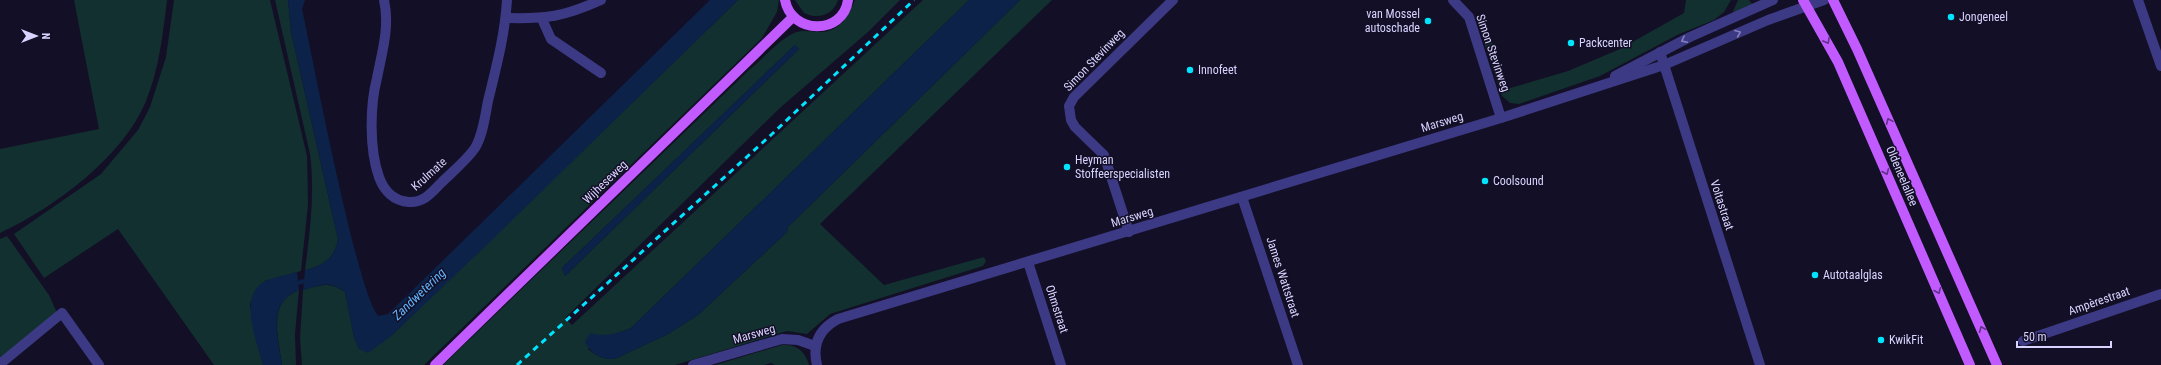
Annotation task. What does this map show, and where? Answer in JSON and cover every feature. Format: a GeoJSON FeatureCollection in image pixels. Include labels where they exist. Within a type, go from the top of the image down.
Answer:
{"type":"FeatureCollection","features":[{"type":"Feature","properties":{"kind":"main road"},"geometry":{"type":"LineString","coordinates":[[785,0],[786,7],[793,17],[802,24],[813,27],[824,26],[834,22],[842,14],[848,0]]}},
{"type":"Feature","properties":{"kind":"main road","name":"Oldeneelallee"},"geometry":{"type":"LineString","coordinates":[[1833,0],[1857,49],[1997,365]]}},
{"type":"Feature","properties":{"kind":"main road","name":"Oldeneelallee"},"geometry":{"type":"LineString","coordinates":[[1805,4],[1838,62],[1970,365]]}},
{"type":"Feature","properties":{"kind":"main road","name":"Wijheseweg"},"geometry":{"type":"LineString","coordinates":[[435,365],[793,17]]}},
{"type":"Feature","properties":{"kind":"street","name":"Krulmate"},"geometry":{"type":"LineString","coordinates":[[384,0],[386,11],[385,46],[376,79],[371,115],[373,141],[379,177],[390,196],[405,202],[416,203],[427,197],[475,147],[483,124],[506,18],[507,0]]}},
{"type":"Feature","properties":{"kind":"street"},"geometry":{"type":"LineString","coordinates":[[506,18],[542,19],[570,14],[601,0]]}},
{"type":"Feature","properties":{"kind":"street","name":"Simon Stevinweg"},"geometry":{"type":"LineString","coordinates":[[1129,232],[1104,155],[1075,127],[1071,120],[1070,106],[1074,96],[1172,0]]}},
{"type":"Feature","properties":{"kind":"street","name":"Simon Stevinweg"},"geometry":{"type":"LineString","coordinates":[[1453,0],[1469,17],[1501,118]]}},
{"type":"Feature","properties":{"kind":"street","name":"Marsweg"},"geometry":{"type":"LineString","coordinates":[[1590,89],[1690,37],[1773,0]]}},
{"type":"Feature","properties":{"kind":"street","name":"Marsweg"},"geometry":{"type":"LineString","coordinates":[[693,365],[782,339],[798,340],[815,346],[822,331],[838,319],[1501,118],[1664,65],[1805,4],[1824,0]]}},
{"type":"Feature","properties":{"kind":"street"},"geometry":{"type":"LineString","coordinates":[[2138,0],[2161,66]]}},
{"type":"Feature","properties":{"kind":"street"},"geometry":{"type":"LineString","coordinates":[[542,19],[551,39],[601,73]]}},
{"type":"Feature","properties":{"kind":"street","name":"Voltastraat"},"geometry":{"type":"LineString","coordinates":[[1660,52],[1760,365]]}},
{"type":"Feature","properties":{"kind":"street","name":"James Wattstraat"},"geometry":{"type":"LineString","coordinates":[[1242,197],[1298,365]]}},
{"type":"Feature","properties":{"kind":"street","name":"Ohmstraat"},"geometry":{"type":"LineString","coordinates":[[1028,262],[1061,365]]}},
{"type":"Feature","properties":{"kind":"street","name":"Ampèrestraat"},"geometry":{"type":"LineString","coordinates":[[2023,341],[2161,294]]}},
{"type":"Feature","properties":{"kind":"street"},"geometry":{"type":"LineString","coordinates":[[0,364],[62,313],[99,365]]}},
{"type":"Feature","properties":{"kind":"street"},"geometry":{"type":"LineString","coordinates":[[815,346],[817,365]]}},
{"type":"Feature","properties":{"kind":"green space"},"geometry":{"type":"Polygon","coordinates":[[[74,0],[167,0],[160,51],[150,89],[146,101],[135,122],[121,142],[104,161],[85,179],[64,195],[42,210],[0,233],[0,149],[99,129],[74,0]]]}},
{"type":"Feature","properties":{"kind":"green space"},"geometry":{"type":"Polygon","coordinates":[[[174,0],[270,0],[307,156],[308,205],[301,271],[265,281],[250,304],[263,365],[214,365],[118,229],[44,278],[14,234],[101,174],[138,130],[150,107],[166,57],[174,0]]]}},
{"type":"Feature","properties":{"kind":"green space"},"geometry":{"type":"Polygon","coordinates":[[[275,0],[288,0],[291,32],[338,239],[334,251],[327,260],[317,266],[305,270],[312,198],[310,154],[275,0]]]}},
{"type":"Feature","properties":{"kind":"green space"},"geometry":{"type":"Polygon","coordinates":[[[738,0],[779,0],[777,12],[762,38],[424,365],[302,365],[300,339],[303,290],[329,285],[345,292],[354,337],[359,349],[390,337],[738,0]]]}},
{"type":"Feature","properties":{"kind":"green space"},"geometry":{"type":"Polygon","coordinates":[[[795,0],[838,0],[836,5],[829,13],[815,16],[804,13],[795,0]]]}},
{"type":"Feature","properties":{"kind":"green space"},"geometry":{"type":"Polygon","coordinates":[[[855,0],[900,0],[868,32],[781,107],[565,318],[572,325],[923,0],[969,0],[631,328],[613,335],[600,336],[588,349],[601,357],[609,359],[617,358],[668,334],[698,315],[787,232],[788,227],[1020,0],[1052,0],[820,224],[884,285],[984,257],[986,261],[983,266],[830,314],[807,334],[787,331],[675,365],[443,365],[776,45],[788,36],[797,32],[828,31],[839,26],[847,17],[855,0]],[[795,45],[562,268],[565,276],[799,49],[795,45]]]}},
{"type":"Feature","properties":{"kind":"green space"},"geometry":{"type":"Polygon","coordinates":[[[1686,0],[1731,0],[1724,12],[1714,20],[1677,35],[1600,76],[1519,104],[1510,103],[1502,96],[1483,39],[1486,33],[1489,32],[1507,89],[1568,71],[1620,49],[1684,13],[1686,0]]]}},
{"type":"Feature","properties":{"kind":"green space"},"geometry":{"type":"Polygon","coordinates":[[[1738,0],[1749,0],[1752,4],[1732,14],[1738,0]]]}},
{"type":"Feature","properties":{"kind":"green space"},"geometry":{"type":"Polygon","coordinates":[[[7,236],[49,295],[57,313],[0,358],[0,239],[7,236]]]}},
{"type":"Feature","properties":{"kind":"green space"},"geometry":{"type":"Polygon","coordinates":[[[299,290],[295,334],[296,365],[282,365],[277,330],[278,312],[281,304],[286,298],[299,290]]]}},
{"type":"Feature","properties":{"kind":"green space"},"geometry":{"type":"Polygon","coordinates":[[[782,345],[800,349],[809,365],[775,365],[771,363],[764,365],[715,365],[782,345]]]}},
{"type":"Feature","properties":{"kind":"water"},"geometry":{"type":"Polygon","coordinates":[[[288,0],[305,0],[302,9],[336,173],[360,268],[370,301],[379,316],[388,314],[710,0],[738,0],[494,238],[390,337],[368,353],[359,349],[354,337],[345,292],[339,288],[329,285],[320,285],[303,290],[305,270],[317,266],[327,260],[334,251],[338,239],[291,32],[288,0]]]}},
{"type":"Feature","properties":{"kind":"water"},"geometry":{"type":"Polygon","coordinates":[[[969,0],[1020,0],[788,227],[787,232],[698,315],[668,334],[617,358],[602,358],[591,350],[585,342],[590,333],[601,335],[611,334],[631,328],[969,0]]]}},
{"type":"Feature","properties":{"kind":"water"},"geometry":{"type":"Polygon","coordinates":[[[795,45],[799,49],[565,276],[562,268],[795,45]]]}},
{"type":"Feature","properties":{"kind":"water"},"geometry":{"type":"Polygon","coordinates":[[[297,272],[299,290],[286,298],[281,304],[278,312],[277,330],[282,365],[263,365],[254,333],[251,309],[252,298],[256,289],[264,282],[275,277],[297,272]]]}},
{"type":"Feature","properties":{"kind":"waterway","name":"Zandwetering"},"geometry":{"type":"LineString","coordinates":[[294,284],[308,280]]}},
{"type":"Feature","properties":{"kind":"railway"},"geometry":{"type":"LineString","coordinates":[[517,365],[771,135],[914,0]]}},
{"type":"Feature","properties":{"kind":"place","name":"Jongeneel"},"geometry":{"type":"Point","coordinates":[1951,17]}},
{"type":"Feature","properties":{"kind":"place","name":"van Mossel autoschade"},"geometry":{"type":"Point","coordinates":[1428,21]}},
{"type":"Feature","properties":{"kind":"place","name":"Packcenter"},"geometry":{"type":"Point","coordinates":[1571,43]}},
{"type":"Feature","properties":{"kind":"place","name":"Innofeet"},"geometry":{"type":"Point","coordinates":[1190,70]}},
{"type":"Feature","properties":{"kind":"place","name":"Heyman Stoffeerspecialisten"},"geometry":{"type":"Point","coordinates":[1067,167]}},
{"type":"Feature","properties":{"kind":"place","name":"Coolsound"},"geometry":{"type":"Point","coordinates":[1485,181]}},
{"type":"Feature","properties":{"kind":"place","name":"Autotaalglas"},"geometry":{"type":"Point","coordinates":[1815,275]}},
{"type":"Feature","properties":{"kind":"place","name":"KwikFit"},"geometry":{"type":"Point","coordinates":[1881,340]}}]}
